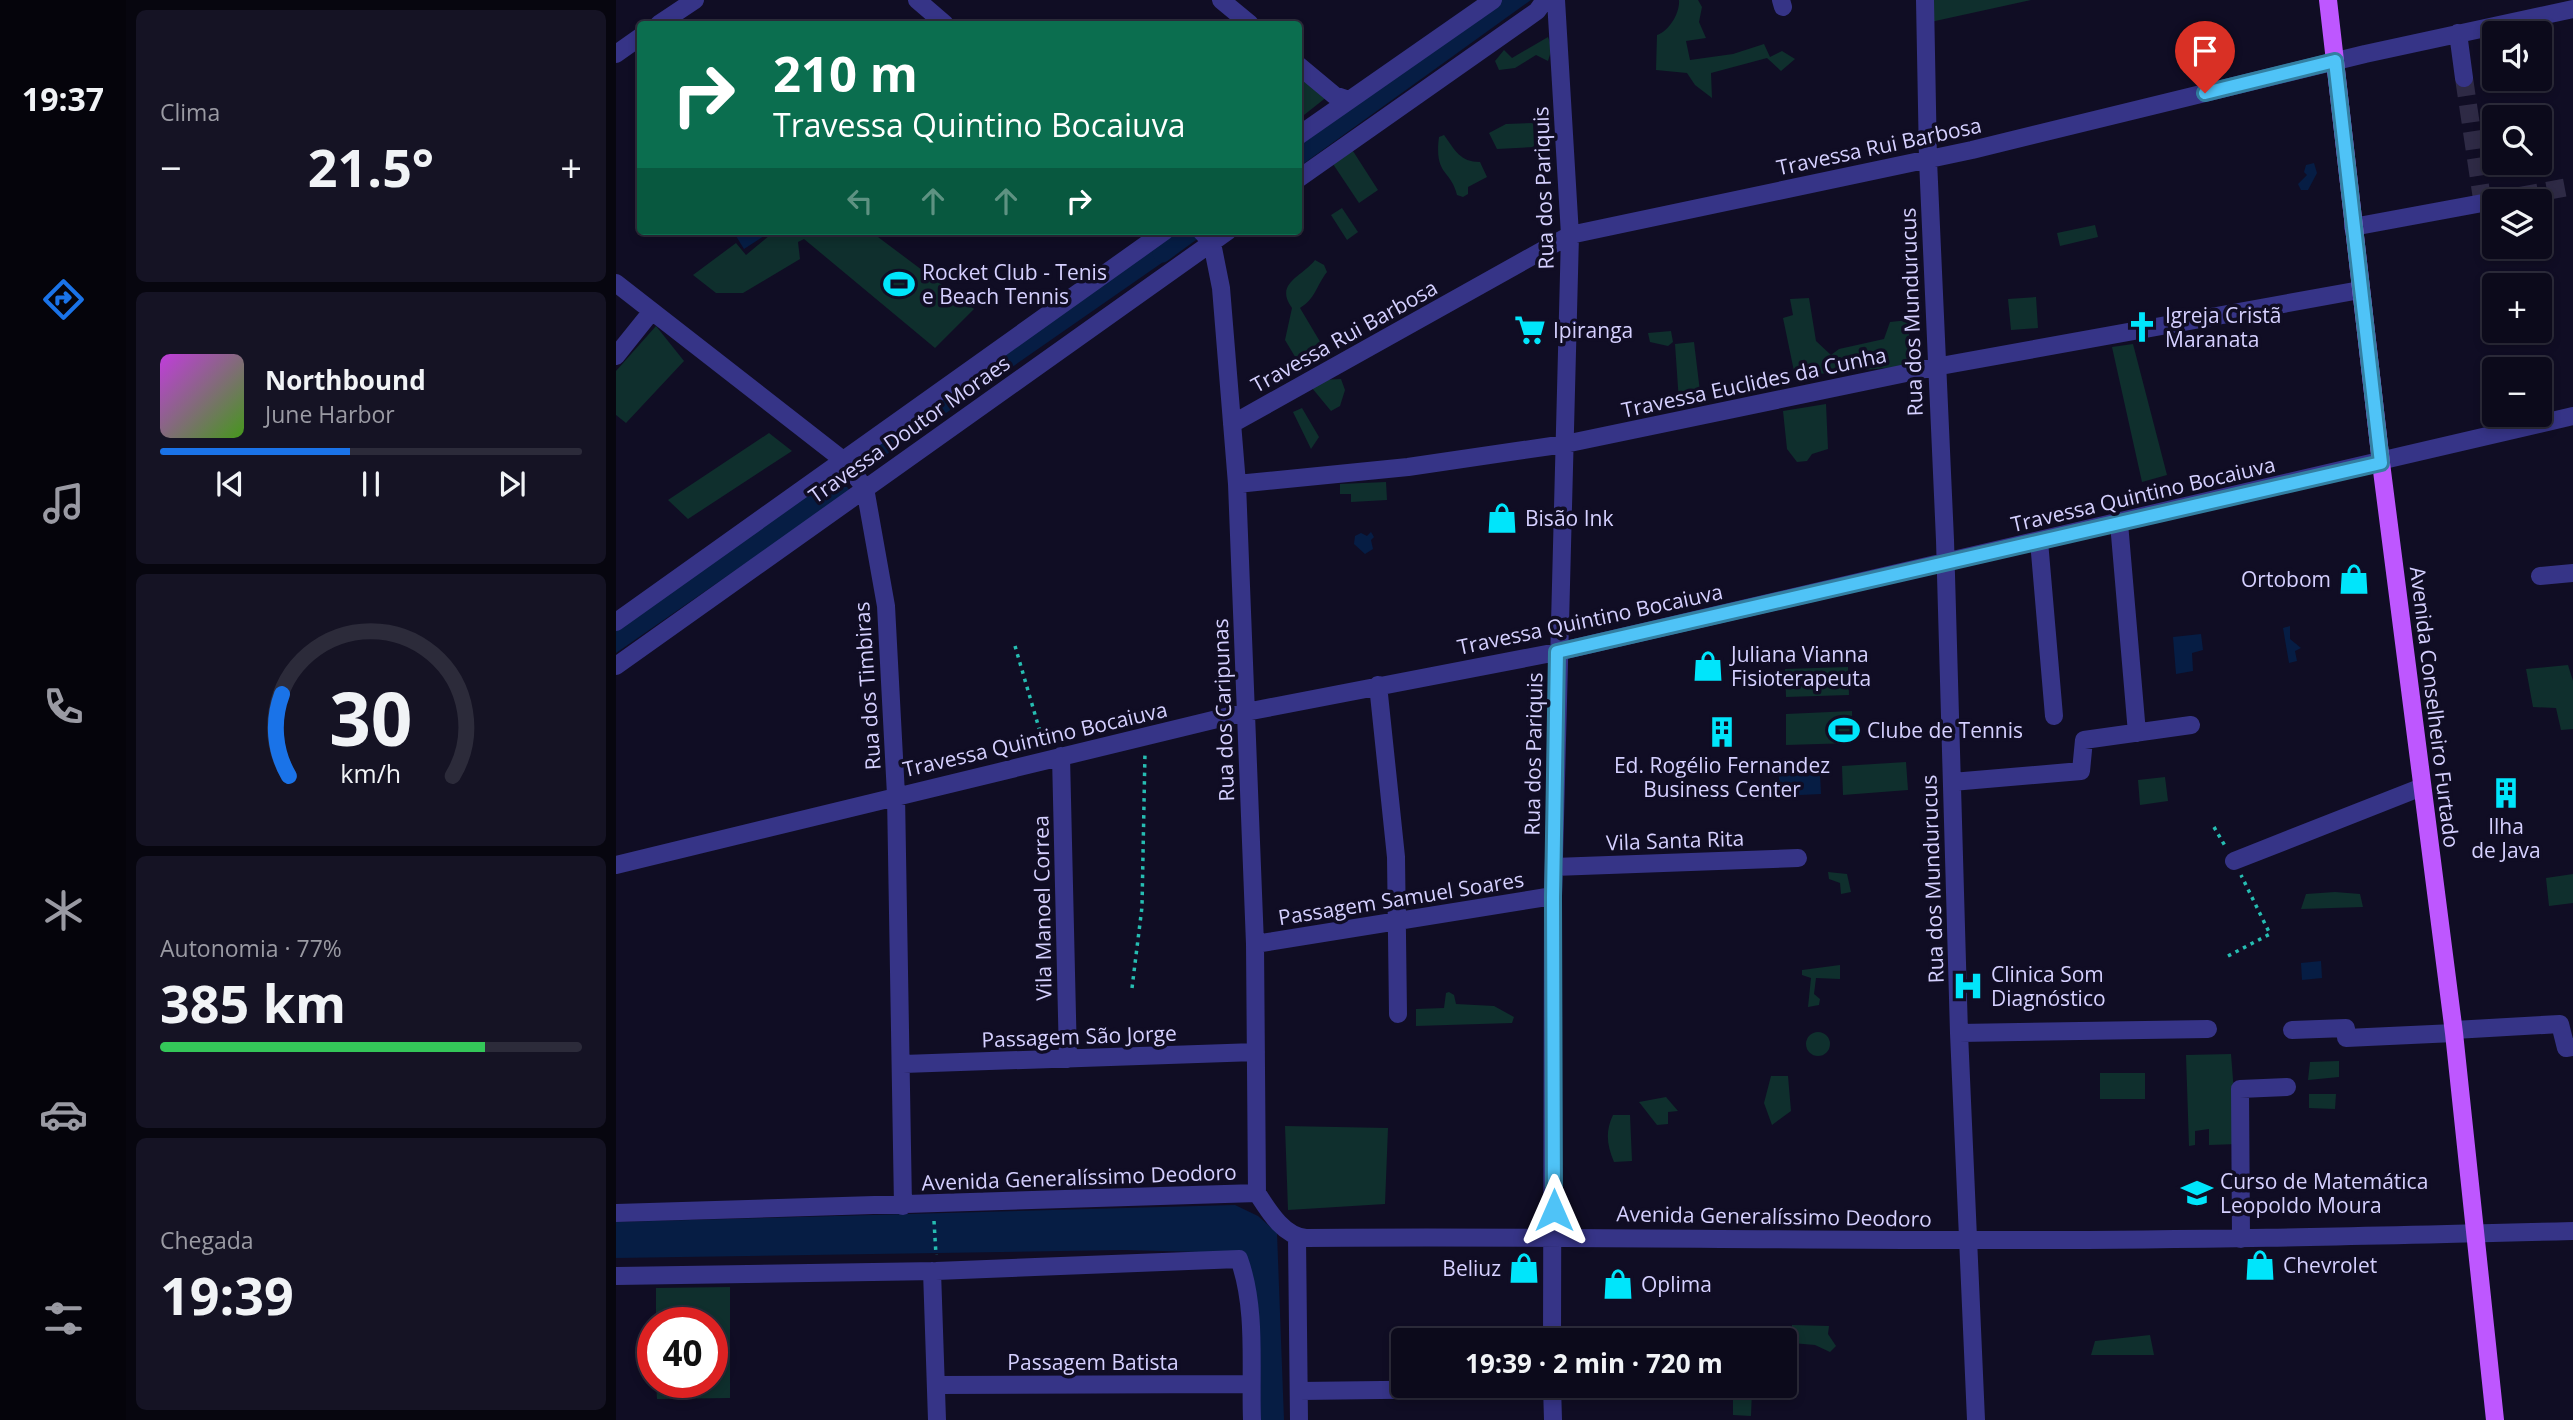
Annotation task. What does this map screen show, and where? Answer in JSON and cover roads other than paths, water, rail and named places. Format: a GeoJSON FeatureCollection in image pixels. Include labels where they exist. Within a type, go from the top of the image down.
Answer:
{"type":"FeatureCollection","features":[{"type":"Feature","properties":{"kind":"main road","name":"Avenida Conselheiro Furtado"},"geometry":{"type":"LineString","coordinates":[[2328,0],[2381,463],[2454,1031],[2495,1420]]}},
{"type":"Feature","properties":{"kind":"street"},"geometry":{"type":"LineString","coordinates":[[664,21],[695,0]]}},
{"type":"Feature","properties":{"kind":"street"},"geometry":{"type":"LineString","coordinates":[[917,0],[939,21]]}},
{"type":"Feature","properties":{"kind":"street"},"geometry":{"type":"LineString","coordinates":[[1221,0],[1246,21]]}},
{"type":"Feature","properties":{"kind":"street"},"geometry":{"type":"LineString","coordinates":[[1302,133],[1493,0]]}},
{"type":"Feature","properties":{"kind":"street"},"geometry":{"type":"LineString","coordinates":[[1302,176],[1537,11],[1545,0]]}},
{"type":"Feature","properties":{"kind":"street","name":"Rua dos Pariquis"},"geometry":{"type":"LineString","coordinates":[[1552,1328],[1553,897],[1557,652],[1570,235],[1556,0]]}},
{"type":"Feature","properties":{"kind":"street","name":"Rua dos Mundurucus"},"geometry":{"type":"LineString","coordinates":[[1925,0],[1935,367],[1946,563],[1959,1033],[1976,1420]]}},
{"type":"Feature","properties":{"kind":"street","name":"Travessa Rui Barbosa"},"geometry":{"type":"LineString","coordinates":[[1232,424],[1570,235],[1928,160],[2335,61],[2573,9]]}},
{"type":"Feature","properties":{"kind":"street"},"geometry":{"type":"LineString","coordinates":[[2458,33],[2464,78]]}},
{"type":"Feature","properties":{"kind":"street"},"geometry":{"type":"LineString","coordinates":[[616,54],[637,39]]}},
{"type":"Feature","properties":{"kind":"street"},"geometry":{"type":"LineString","coordinates":[[1302,68],[1334,95],[1349,100]]}},
{"type":"Feature","properties":{"kind":"street"},"geometry":{"type":"LineString","coordinates":[[2353,227],[2482,202]]}},
{"type":"Feature","properties":{"kind":"street","name":"Travessa Doutor Moraes"},"geometry":{"type":"LineString","coordinates":[[616,622],[1159,235]]}},
{"type":"Feature","properties":{"kind":"street","name":"Travessa Doutor Moraes"},"geometry":{"type":"LineString","coordinates":[[616,666],[865,488],[1207,237]]}},
{"type":"Feature","properties":{"kind":"street","name":"Rua dos Caripunas"},"geometry":{"type":"LineString","coordinates":[[1207,237],[1221,288],[1237,484],[1255,944],[1257,1193]]}},
{"type":"Feature","properties":{"kind":"street","name":"Rua dos Timbiras"},"geometry":{"type":"LineString","coordinates":[[616,283],[843,460],[865,488],[886,606],[896,795],[903,1064],[903,1206]]}},
{"type":"Feature","properties":{"kind":"street","name":"Travessa Euclides da Cunha"},"geometry":{"type":"LineString","coordinates":[[1237,484],[1408,467],[1564,444],[1935,367],[2360,290]]}},
{"type":"Feature","properties":{"kind":"street"},"geometry":{"type":"LineString","coordinates":[[616,356],[652,311]]}},
{"type":"Feature","properties":{"kind":"street","name":"Travessa Quintino Bocaiuva"},"geometry":{"type":"LineString","coordinates":[[616,865],[1246,712],[1557,652],[2381,463],[2573,416]]}},
{"type":"Feature","properties":{"kind":"street"},"geometry":{"type":"LineString","coordinates":[[2119,523],[2137,733]]}},
{"type":"Feature","properties":{"kind":"street"},"geometry":{"type":"LineString","coordinates":[[2039,541],[2054,716]]}},
{"type":"Feature","properties":{"kind":"street"},"geometry":{"type":"LineString","coordinates":[[2540,576],[2573,573]]}},
{"type":"Feature","properties":{"kind":"street"},"geometry":{"type":"LineString","coordinates":[[1378,685],[1396,857],[1399,923],[1398,1014]]}},
{"type":"Feature","properties":{"kind":"street"},"geometry":{"type":"LineString","coordinates":[[1952,782],[2081,771],[2084,740],[2191,725]]}},
{"type":"Feature","properties":{"kind":"street","name":"Vila Manoel Correa"},"geometry":{"type":"LineString","coordinates":[[1061,756],[1068,1059]]}},
{"type":"Feature","properties":{"kind":"street"},"geometry":{"type":"LineString","coordinates":[[2234,861],[2422,787]]}},
{"type":"Feature","properties":{"kind":"street","name":"Vila Santa Rita"},"geometry":{"type":"LineString","coordinates":[[1554,867],[1798,858]]}},
{"type":"Feature","properties":{"kind":"street","name":"Passagem Samuel Soares"},"geometry":{"type":"LineString","coordinates":[[1255,944],[1553,897]]}},
{"type":"Feature","properties":{"kind":"street"},"geometry":{"type":"LineString","coordinates":[[2292,1030],[2346,1028],[2346,1038],[2560,1024],[2566,1048],[2573,1047]]}},
{"type":"Feature","properties":{"kind":"street"},"geometry":{"type":"LineString","coordinates":[[1959,1033],[2208,1029]]}},
{"type":"Feature","properties":{"kind":"street","name":"Passagem São Jorge"},"geometry":{"type":"LineString","coordinates":[[903,1064],[1256,1052]]}},
{"type":"Feature","properties":{"kind":"street"},"geometry":{"type":"LineString","coordinates":[[2241,1238],[2240,1089],[2287,1087]]}},
{"type":"Feature","properties":{"kind":"street","name":"Avenida Generalíssimo Deodoro"},"geometry":{"type":"LineString","coordinates":[[616,1213],[1257,1193],[1274,1218],[1297,1237],[1554,1236],[1967,1240],[2573,1231]]}},
{"type":"Feature","properties":{"kind":"street"},"geometry":{"type":"LineString","coordinates":[[1297,1237],[1299,1420]]}},
{"type":"Feature","properties":{"kind":"street"},"geometry":{"type":"LineString","coordinates":[[616,1276],[934,1270],[1239,1259],[1245,1277],[1252,1420]]}},
{"type":"Feature","properties":{"kind":"street"},"geometry":{"type":"LineString","coordinates":[[934,1270],[937,1420]]}},
{"type":"Feature","properties":{"kind":"street","name":"Passagem Batista"},"geometry":{"type":"LineString","coordinates":[[936,1385],[1251,1384]]}},
{"type":"Feature","properties":{"kind":"street"},"geometry":{"type":"LineString","coordinates":[[1299,1391],[1391,1390]]}},
{"type":"Feature","properties":{"kind":"street"},"geometry":{"type":"LineString","coordinates":[[1552,1398],[1553,1420]]}},
{"type":"Feature","properties":{"kind":"water"},"geometry":{"type":"Polygon","coordinates":[[[1502,0],[1531,0],[1302,165],[1302,139],[1502,0]]]}},
{"type":"Feature","properties":{"kind":"water"},"geometry":{"type":"Polygon","coordinates":[[[2314,163],[2317,173],[2308,190],[2301,190],[2298,184],[2307,175],[2304,172],[2306,165],[2314,163]]]}},
{"type":"Feature","properties":{"kind":"water"},"geometry":{"type":"Polygon","coordinates":[[[763,235],[764,236],[744,249],[736,236],[763,235]]]}},
{"type":"Feature","properties":{"kind":"water"},"geometry":{"type":"Polygon","coordinates":[[[1167,235],[1181,235],[1189,244],[864,470],[855,458],[1167,235]]]}},
{"type":"Feature","properties":{"kind":"water"},"geometry":{"type":"Polygon","coordinates":[[[836,472],[850,491],[616,653],[616,630],[836,472]]]}},
{"type":"Feature","properties":{"kind":"water"},"geometry":{"type":"Polygon","coordinates":[[[1371,532],[1374,537],[1371,540],[1373,549],[1365,554],[1354,544],[1355,536],[1361,533],[1367,536],[1371,532]]]}},
{"type":"Feature","properties":{"kind":"water"},"geometry":{"type":"Polygon","coordinates":[[[2290,626],[2290,639],[2301,648],[2295,651],[2297,661],[2289,663],[2283,628],[2290,626]]]}},
{"type":"Feature","properties":{"kind":"water"},"geometry":{"type":"Polygon","coordinates":[[[2201,634],[2203,650],[2192,653],[2193,671],[2176,674],[2173,637],[2201,634]]]}},
{"type":"Feature","properties":{"kind":"water"},"geometry":{"type":"Polygon","coordinates":[[[1820,773],[1821,794],[1779,796],[1779,775],[1820,773]]]}},
{"type":"Feature","properties":{"kind":"water"},"geometry":{"type":"Polygon","coordinates":[[[2321,961],[2322,978],[2302,980],[2301,963],[2321,961]]]}},
{"type":"Feature","properties":{"kind":"water"},"geometry":{"type":"Polygon","coordinates":[[[1235,1205],[1258,1216],[1277,1233],[1284,1420],[1260,1420],[1249,1262],[1237,1253],[1124,1250],[616,1258],[616,1222],[1235,1205]]]}},
{"type":"Feature","properties":{"kind":"waterway"},"geometry":{"type":"LineString","coordinates":[[1162,253],[1187,235]]}},
{"type":"Feature","properties":{"kind":"tunnel"},"geometry":{"type":"LineString","coordinates":[[2464,78],[2482,199]]}},
{"type":"Feature","properties":{"kind":"tunnel"},"geometry":{"type":"LineString","coordinates":[[2552,190],[2573,186]]}},
{"type":"Feature","properties":{"kind":"place","name":"Rocket Club - Tenis e Beach Tennis"},"geometry":{"type":"Point","coordinates":[899,284]}},
{"type":"Feature","properties":{"kind":"place","name":"Igreja Cristã Maranata"},"geometry":{"type":"Point","coordinates":[2142,327]}},
{"type":"Feature","properties":{"kind":"place","name":"Ipiranga"},"geometry":{"type":"Point","coordinates":[1530,330]}},
{"type":"Feature","properties":{"kind":"place","name":"Bisão Ink"},"geometry":{"type":"Point","coordinates":[1502,518]}},
{"type":"Feature","properties":{"kind":"place","name":"Ortobom"},"geometry":{"type":"Point","coordinates":[2354,579]}},
{"type":"Feature","properties":{"kind":"place","name":"Juliana Vianna Fisioterapeuta"},"geometry":{"type":"Point","coordinates":[1708,666]}},
{"type":"Feature","properties":{"kind":"place","name":"Clube de Tennis"},"geometry":{"type":"Point","coordinates":[1844,730]}},
{"type":"Feature","properties":{"kind":"place","name":"Ed. Rogélio Fernandez Business Center"},"geometry":{"type":"Point","coordinates":[1722,732]}},
{"type":"Feature","properties":{"kind":"place","name":"Ilha de Java"},"geometry":{"type":"Point","coordinates":[2506,793]}},
{"type":"Feature","properties":{"kind":"place","name":"Clinica Som Diagnóstico"},"geometry":{"type":"Point","coordinates":[1968,986]}},
{"type":"Feature","properties":{"kind":"place","name":"Curso de Matemática Leopoldo Moura"},"geometry":{"type":"Point","coordinates":[2197,1193]}},
{"type":"Feature","properties":{"kind":"place","name":"Chevrolet"},"geometry":{"type":"Point","coordinates":[2260,1265]}},
{"type":"Feature","properties":{"kind":"place","name":"Beliuz"},"geometry":{"type":"Point","coordinates":[1524,1268]}},
{"type":"Feature","properties":{"kind":"place","name":"Oplima"},"geometry":{"type":"Point","coordinates":[1618,1284]}}]}
